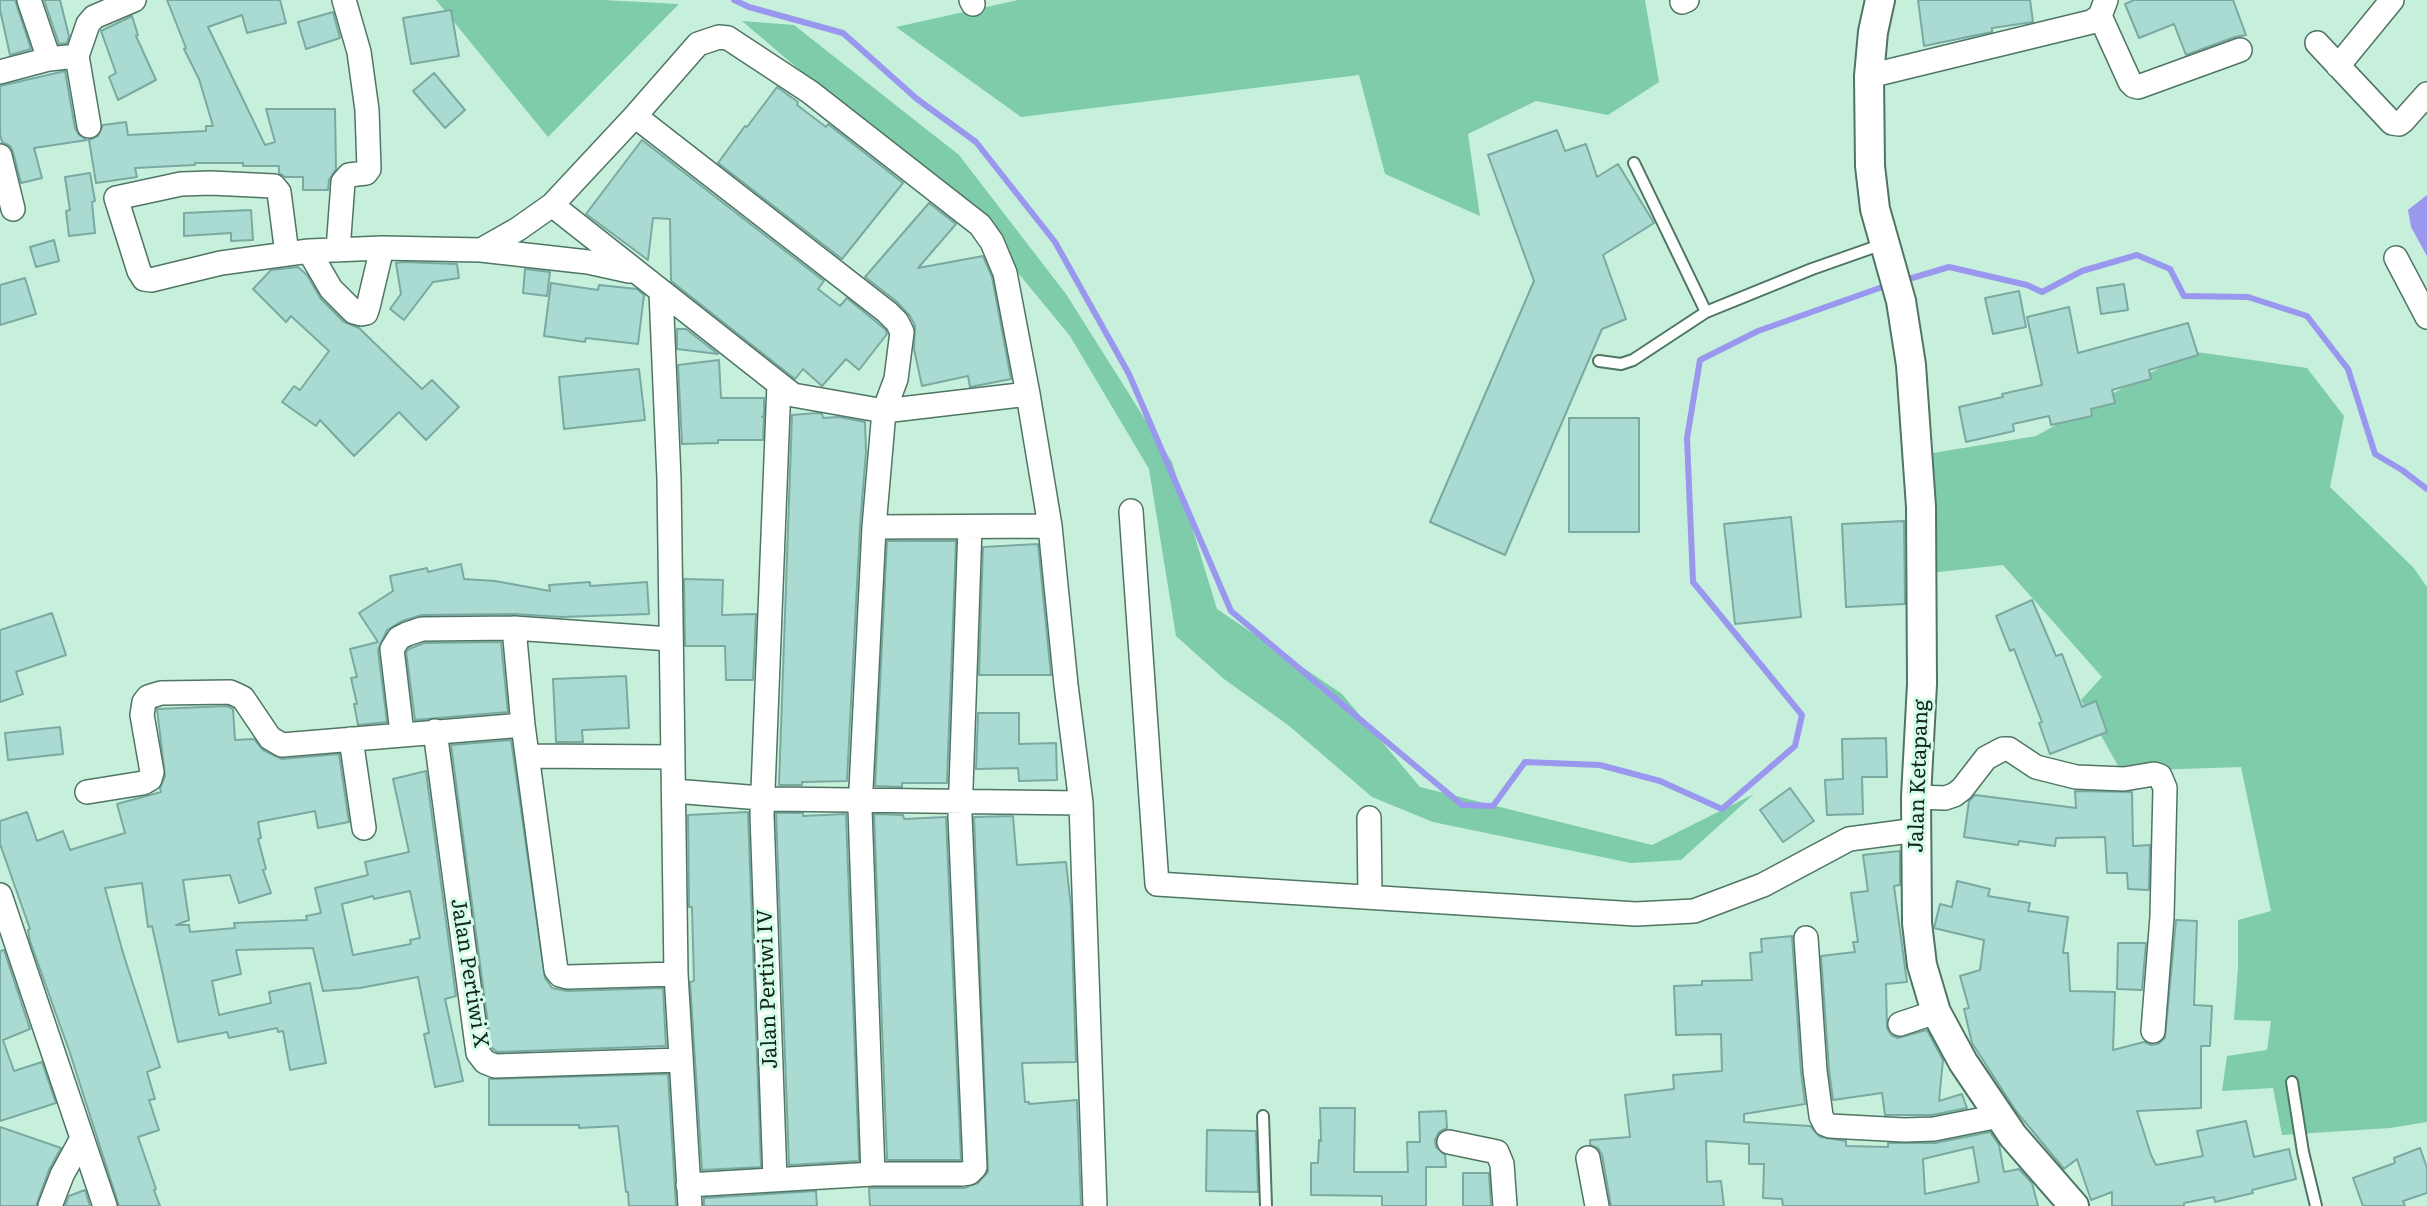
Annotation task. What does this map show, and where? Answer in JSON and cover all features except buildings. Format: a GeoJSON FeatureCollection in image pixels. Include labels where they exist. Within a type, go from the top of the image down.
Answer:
{"type":"FeatureCollection","features":[{"type":"Feature","properties":{"kind":"street"},"geometry":{"type":"LineString","coordinates":[[29,0],[49,59]]}},
{"type":"Feature","properties":{"kind":"street"},"geometry":{"type":"LineString","coordinates":[[89,126],[77,56],[88,24],[94,17],[134,0]]}},
{"type":"Feature","properties":{"kind":"street"},"geometry":{"type":"LineString","coordinates":[[338,250],[343,182],[349,175],[366,173],[369,169],[367,110],[359,52],[344,0]]}},
{"type":"Feature","properties":{"kind":"street","name":"Jalan Ketapang"},"geometry":{"type":"LineString","coordinates":[[1880,0],[1873,32],[1869,76],[1870,166],[1875,209],[1901,301],[1911,365],[1921,507],[1923,634],[1916,797],[1917,923],[1922,965],[1936,1012],[1963,1062],[2013,1136],[2074,1206]]}},
{"type":"Feature","properties":{"kind":"street"},"geometry":{"type":"LineString","coordinates":[[2338,66],[2392,0]]}},
{"type":"Feature","properties":{"kind":"street"},"geometry":{"type":"LineString","coordinates":[[1869,76],[2091,22],[2103,8],[2130,82],[2134,86],[2240,50]]}},
{"type":"Feature","properties":{"kind":"street"},"geometry":{"type":"LineString","coordinates":[[481,250],[552,205],[698,44],[719,37],[727,38],[810,92],[979,225],[992,242],[1004,273],[1050,526],[1081,803],[1095,1206]]}},
{"type":"Feature","properties":{"kind":"street"},"geometry":{"type":"LineString","coordinates":[[2317,43],[2392,123],[2399,124],[2403,121],[2427,94]]}},
{"type":"Feature","properties":{"kind":"street"},"geometry":{"type":"LineString","coordinates":[[0,72],[49,59],[77,56]]}},
{"type":"Feature","properties":{"kind":"street"},"geometry":{"type":"LineString","coordinates":[[635,116],[887,312],[902,332],[896,379],[884,411],[874,527],[861,800],[873,1174]]}},
{"type":"Feature","properties":{"kind":"street"},"geometry":{"type":"LineString","coordinates":[[0,156],[13,209]]}},
{"type":"Feature","properties":{"kind":"street"},"geometry":{"type":"LineString","coordinates":[[382,248],[368,307],[366,313],[361,314],[354,312],[298,252],[279,192],[274,186],[181,184],[116,198],[139,271],[144,279],[151,280],[221,263],[298,252],[382,248],[481,250],[588,261],[639,274]]}},
{"type":"Feature","properties":{"kind":"street"},"geometry":{"type":"LineString","coordinates":[[552,205],[793,395],[884,411],[1028,394]]}},
{"type":"Feature","properties":{"kind":"street"},"geometry":{"type":"LineString","coordinates":[[2396,258],[2427,317]]}},
{"type":"Feature","properties":{"kind":"street"},"geometry":{"type":"LineString","coordinates":[[661,292],[669,479],[676,974],[689,1196],[775,1179],[873,1174],[962,1174],[969,1173],[975,1167],[960,816],[970,527]]}},
{"type":"Feature","properties":{"kind":"street","name":"Jalan Pertiwi IV"},"geometry":{"type":"LineString","coordinates":[[775,1179],[762,815],[779,384]]}},
{"type":"Feature","properties":{"kind":"street"},"geometry":{"type":"LineString","coordinates":[[1131,511],[1157,884],[1636,914],[1694,911],[1763,885],[1849,839],[1917,830]]}},
{"type":"Feature","properties":{"kind":"street"},"geometry":{"type":"LineString","coordinates":[[874,527],[1050,526]]}},
{"type":"Feature","properties":{"kind":"street"},"geometry":{"type":"LineString","coordinates":[[402,733],[391,649],[399,638],[422,629],[514,628],[670,639]]}},
{"type":"Feature","properties":{"kind":"street"},"geometry":{"type":"LineString","coordinates":[[514,628],[523,725],[556,970],[567,977],[676,974]]}},
{"type":"Feature","properties":{"kind":"street"},"geometry":{"type":"LineString","coordinates":[[87,792],[143,783],[150,779],[152,772],[142,715],[144,702],[148,697],[161,694],[230,692],[243,698],[270,738],[282,745],[523,725]]}},
{"type":"Feature","properties":{"kind":"street","name":"Jalan Pertiwi X"},"geometry":{"type":"LineString","coordinates":[[435,731],[478,1053],[485,1062],[495,1066],[680,1060]]}},
{"type":"Feature","properties":{"kind":"street"},"geometry":{"type":"LineString","coordinates":[[351,739],[364,828]]}},
{"type":"Feature","properties":{"kind":"street"},"geometry":{"type":"LineString","coordinates":[[1916,797],[1945,798],[1954,795],[1962,789],[1986,758],[2003,749],[2009,749],[2036,767],[2076,777],[2107,779],[2154,774],[2160,776],[2165,788],[2162,917],[2153,1031]]}},
{"type":"Feature","properties":{"kind":"street"},"geometry":{"type":"LineString","coordinates":[[528,756],[672,757]]}},
{"type":"Feature","properties":{"kind":"street"},"geometry":{"type":"LineString","coordinates":[[674,791],[764,799],[1081,803]]}},
{"type":"Feature","properties":{"kind":"street"},"geometry":{"type":"LineString","coordinates":[[1369,818],[1370,897]]}},
{"type":"Feature","properties":{"kind":"street"},"geometry":{"type":"LineString","coordinates":[[0,895],[105,1206]]}},
{"type":"Feature","properties":{"kind":"street"},"geometry":{"type":"LineString","coordinates":[[1806,937],[1814,1059],[1821,1116],[1825,1124],[1904,1130],[1934,1129],[1998,1116]]}},
{"type":"Feature","properties":{"kind":"street"},"geometry":{"type":"LineString","coordinates":[[1900,1024],[1936,1012]]}},
{"type":"Feature","properties":{"kind":"street"},"geometry":{"type":"LineString","coordinates":[[50,1206],[62,1175],[82,1140]]}},
{"type":"Feature","properties":{"kind":"street"},"geometry":{"type":"LineString","coordinates":[[1449,1142],[1497,1152],[1502,1164],[1505,1206]]}},
{"type":"Feature","properties":{"kind":"street"},"geometry":{"type":"LineString","coordinates":[[1588,1158],[1597,1206]]}},
{"type":"Feature","properties":{"kind":"lane"},"geometry":{"type":"LineString","coordinates":[[1634,163],[1706,312]]}},
{"type":"Feature","properties":{"kind":"lane"},"geometry":{"type":"LineString","coordinates":[[1599,361],[1621,364],[1633,360],[1706,312],[1812,269],[1887,254]]}},
{"type":"Feature","properties":{"kind":"lane"},"geometry":{"type":"LineString","coordinates":[[2292,1082],[2303,1152],[2316,1206]]}},
{"type":"Feature","properties":{"kind":"lane"},"geometry":{"type":"LineString","coordinates":[[1263,1116],[1266,1206]]}},
{"type":"Feature","properties":{"kind":"green space"},"geometry":{"type":"Polygon","coordinates":[[[436,0],[603,0],[679,4],[548,137],[436,0]]]}},
{"type":"Feature","properties":{"kind":"green space"},"geometry":{"type":"Polygon","coordinates":[[[1018,0],[1645,0],[1659,82],[1608,115],[1536,101],[1468,134],[1480,216],[1385,174],[1359,75],[1021,117],[896,27],[1018,0]]]}},
{"type":"Feature","properties":{"kind":"green space"},"geometry":{"type":"Polygon","coordinates":[[[742,21],[794,25],[959,155],[1066,294],[1172,462],[1217,609],[1342,694],[1420,787],[1652,845],[1754,794],[1681,860],[1631,863],[1433,822],[1372,797],[1288,725],[1224,679],[1176,636],[1149,469],[1070,336],[972,217],[742,21]]]}},
{"type":"Feature","properties":{"kind":"green space"},"geometry":{"type":"Polygon","coordinates":[[[2190,351],[2307,368],[2344,416],[2330,487],[2413,567],[2427,587],[2427,1122],[2390,1128],[2282,1135],[2273,1088],[2222,1091],[2227,1056],[2267,1050],[2271,1021],[2234,1020],[2238,920],[2271,911],[2241,767],[2121,771],[2081,700],[2102,677],[2003,565],[1930,573],[1921,455],[2036,436],[2190,351]]]}},
{"type":"Feature","properties":{"kind":"shaded area"},"geometry":{"type":"Polygon","coordinates":[[[2427,195],[2427,256],[2411,227],[2408,210],[2427,195]]]}},
{"type":"Feature","properties":{"kind":"waterway"},"geometry":{"type":"LineString","coordinates":[[734,0],[749,7],[843,33],[917,99],[976,142],[1055,242],[1129,374],[1231,611],[1462,805],[1493,806],[1525,762],[1600,765],[1660,781],[1722,809],[1795,746],[1802,715],[1693,582],[1687,438],[1700,360],[1758,331],[1888,285]]}},
{"type":"Feature","properties":{"kind":"waterway"},"geometry":{"type":"LineString","coordinates":[[1902,281],[1949,267],[2027,285],[2042,292],[2082,271],[2137,255],[2170,269],[2184,296],[2248,297],[2307,316],[2348,369],[2375,454],[2427,489]]}}]}
